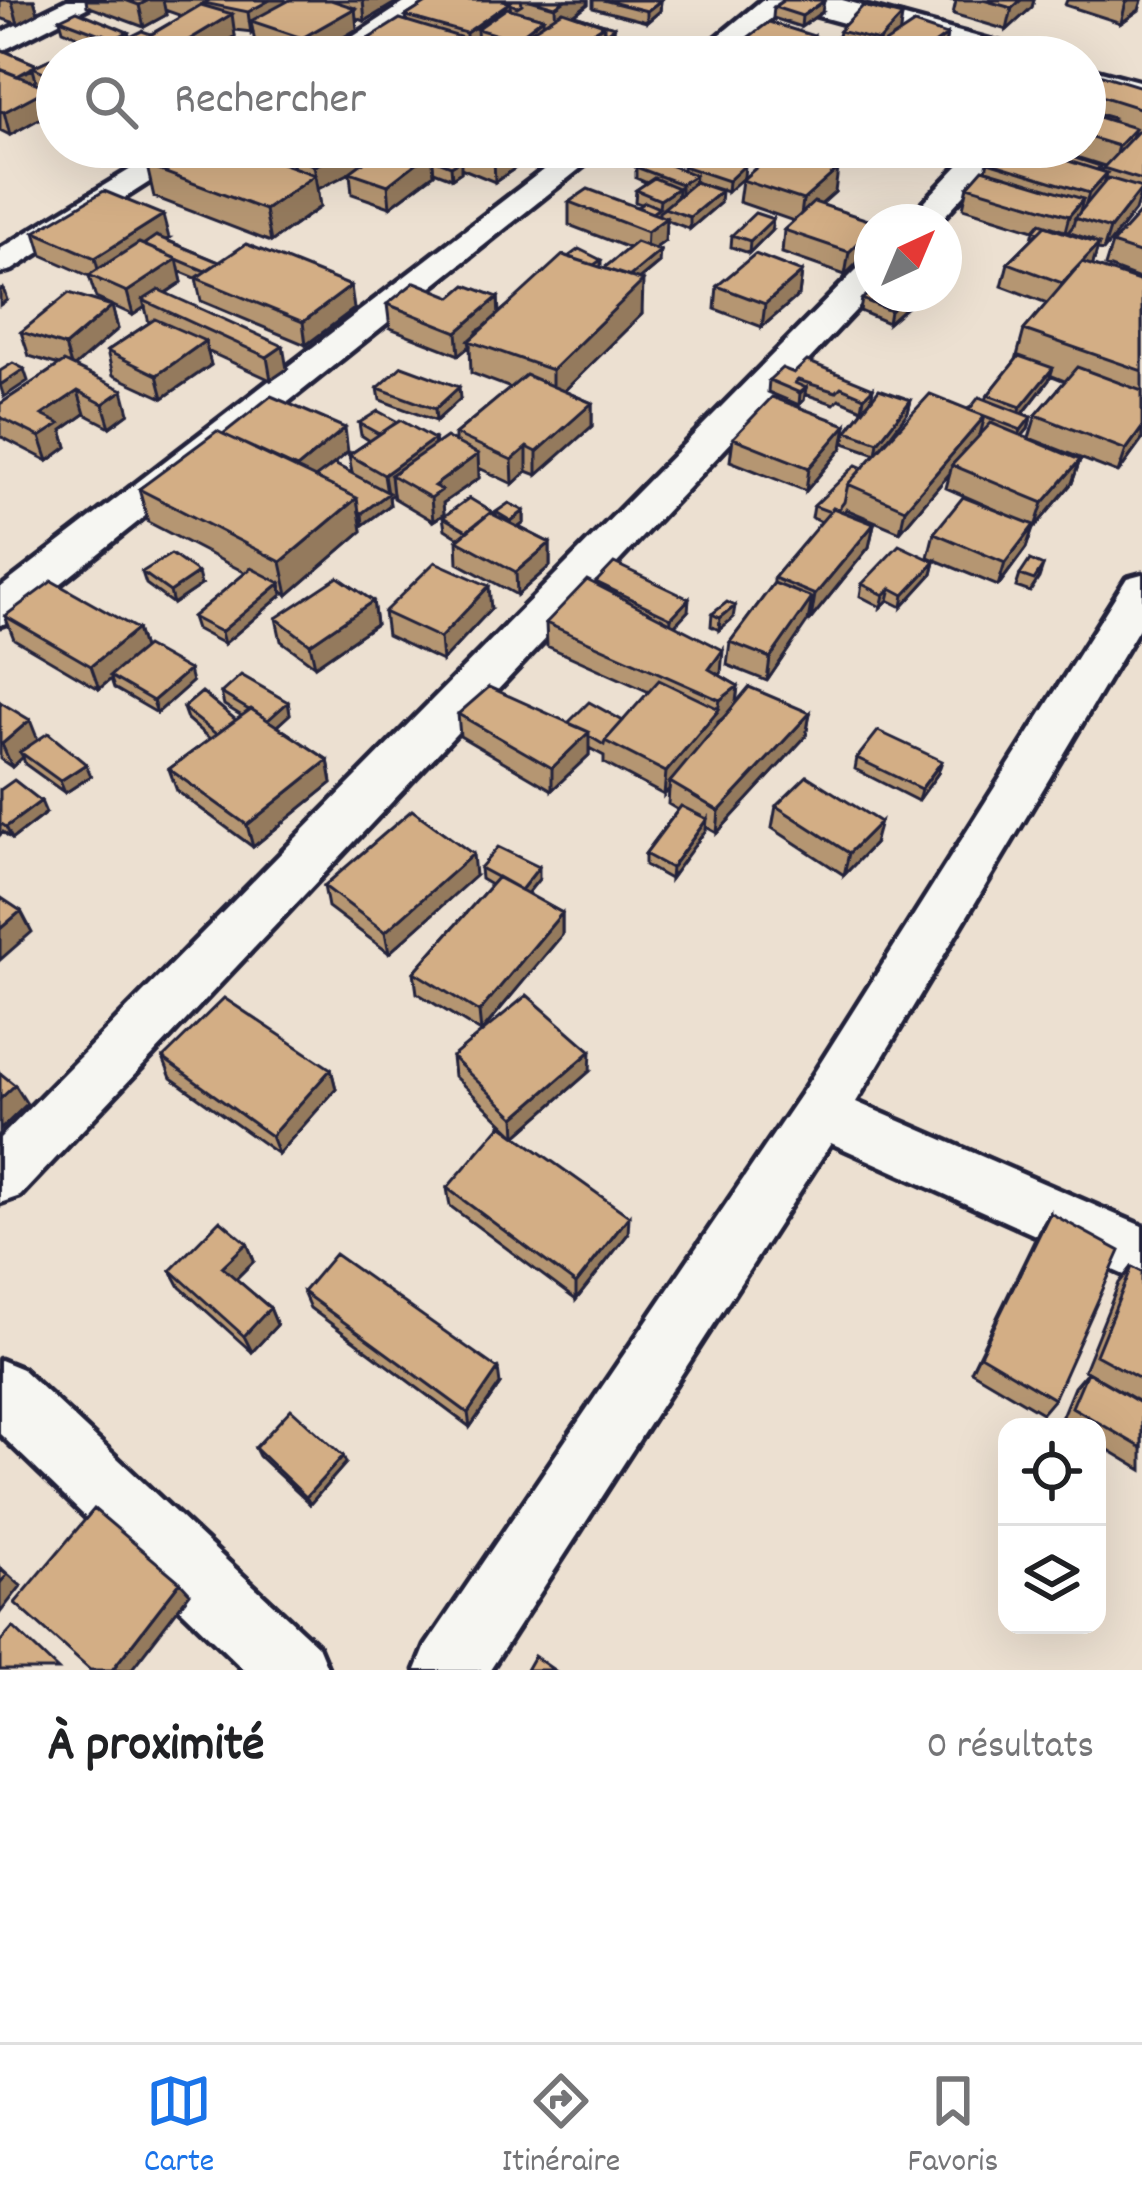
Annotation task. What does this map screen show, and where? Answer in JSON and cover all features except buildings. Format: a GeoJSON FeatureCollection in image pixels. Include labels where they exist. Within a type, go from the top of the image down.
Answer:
{"type":"FeatureCollection","features":[{"type":"Feature","properties":{"kind":"street"},"geometry":{"type":"LineString","coordinates":[[0,44],[88,0]]}},
{"type":"Feature","properties":{"kind":"street"},"geometry":{"type":"LineString","coordinates":[[369,36],[428,0]]}},
{"type":"Feature","properties":{"kind":"street"},"geometry":{"type":"LineString","coordinates":[[733,36],[779,0]]}},
{"type":"Feature","properties":{"kind":"street"},"geometry":{"type":"LineString","coordinates":[[802,0],[933,36]]}},
{"type":"Feature","properties":{"kind":"street"},"geometry":{"type":"LineString","coordinates":[[1106,84],[1142,94]]}},
{"type":"Feature","properties":{"kind":"street"},"geometry":{"type":"LineString","coordinates":[[0,263],[155,168]]}},
{"type":"Feature","properties":{"kind":"street"},"geometry":{"type":"LineString","coordinates":[[0,610],[565,168]]}},
{"type":"Feature","properties":{"kind":"street"},"geometry":{"type":"LineString","coordinates":[[939,204],[974,168]]}},
{"type":"Feature","properties":{"kind":"street"},"geometry":{"type":"LineString","coordinates":[[0,1177],[854,292]]}},
{"type":"Feature","properties":{"kind":"street"},"geometry":{"type":"LineString","coordinates":[[450,1670],[820,1112],[1142,588]]}},
{"type":"Feature","properties":{"kind":"street"},"geometry":{"type":"LineString","coordinates":[[820,1112],[1142,1255]]}},
{"type":"Feature","properties":{"kind":"street"},"geometry":{"type":"LineString","coordinates":[[0,1391],[294,1670]]}}]}
